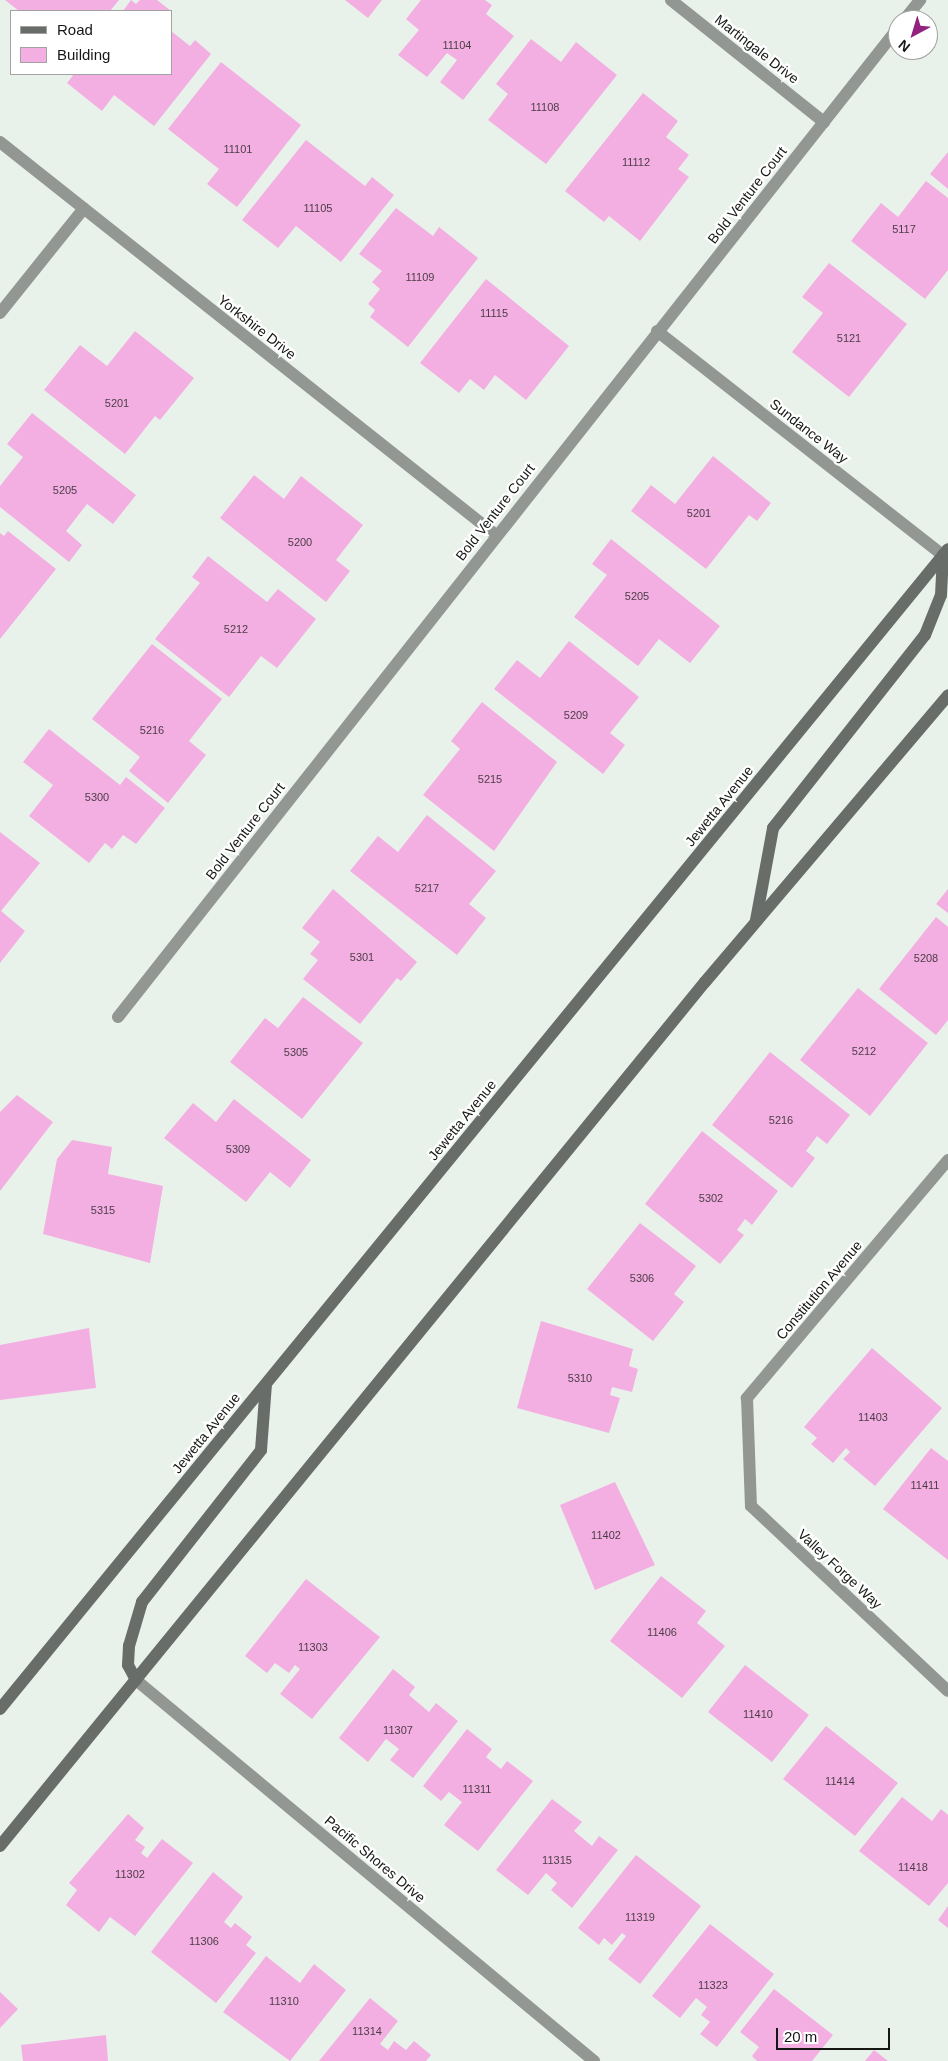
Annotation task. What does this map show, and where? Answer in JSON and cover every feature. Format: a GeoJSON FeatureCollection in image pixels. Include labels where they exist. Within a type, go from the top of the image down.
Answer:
{"type":"FeatureCollection","features":[{"type":"Feature","properties":{"kind":"street","name":"Martingale Drive"},"geometry":{"type":"LineString","coordinates":[[671,0],[824,122]]}},
{"type":"Feature","properties":{"kind":"street"},"geometry":{"type":"LineString","coordinates":[[912,10],[920,0]]}},
{"type":"Feature","properties":{"kind":"street","name":"Bold Venture Court"},"geometry":{"type":"LineString","coordinates":[[118,1017],[496,535],[888,41]]}},
{"type":"Feature","properties":{"kind":"street","name":"Yorkshire Drive"},"geometry":{"type":"LineString","coordinates":[[0,142],[496,535]]}},
{"type":"Feature","properties":{"kind":"street"},"geometry":{"type":"LineString","coordinates":[[0,313],[84,208]]}},
{"type":"Feature","properties":{"kind":"street","name":"Sundance Way"},"geometry":{"type":"LineString","coordinates":[[658,331],[946,552]]}},
{"type":"Feature","properties":{"kind":"street"},"geometry":{"type":"LineString","coordinates":[[755,923],[774,828],[925,635],[941,596],[946,552]]}},
{"type":"Feature","properties":{"kind":"street","name":"Jewetta Avenue"},"geometry":{"type":"LineString","coordinates":[[0,1710],[946,552]]}},
{"type":"Feature","properties":{"kind":"street"},"geometry":{"type":"LineString","coordinates":[[0,1846],[755,923],[948,696]]}},
{"type":"Feature","properties":{"kind":"street","name":"Constitution Avenue"},"geometry":{"type":"LineString","coordinates":[[749,1452],[747,1398],[948,1160]]}},
{"type":"Feature","properties":{"kind":"street"},"geometry":{"type":"LineString","coordinates":[[136,1680],[128,1665],[129,1646],[142,1602],[260,1450],[266,1384]]}},
{"type":"Feature","properties":{"kind":"street","name":"Valley Forge Way"},"geometry":{"type":"LineString","coordinates":[[749,1452],[751,1506],[948,1691]]}},
{"type":"Feature","properties":{"kind":"street","name":"Pacific Shores Drive"},"geometry":{"type":"LineString","coordinates":[[136,1680],[594,2061]]}},
{"type":"Feature","properties":{"kind":"building"},"geometry":{"type":"Polygon","coordinates":[[[5,0],[119,0],[111,10],[18,10],[5,0]]]}},
{"type":"Feature","properties":{"kind":"building"},"geometry":{"type":"Polygon","coordinates":[[[131,0],[136,4],[140,0],[157,0],[170,10],[124,10],[131,0]]]}},
{"type":"Feature","properties":{"kind":"building"},"geometry":{"type":"Polygon","coordinates":[[[345,0],[382,0],[368,18],[345,0]]]}},
{"type":"Feature","properties":{"kind":"building"},"geometry":{"type":"Polygon","coordinates":[[[421,0],[485,0],[492,5],[486,14],[514,36],[463,100],[440,82],[457,60],[447,53],[427,77],[398,55],[419,30],[406,19],[421,0]]]}},
{"type":"Feature","properties":{"kind":"building"},"geometry":{"type":"Polygon","coordinates":[[[172,32],[190,46],[195,40],[211,54],[154,126],[114,95],[102,111],[67,83],[73,75],[172,75],[172,32]]]}},
{"type":"Feature","properties":{"kind":"building"},"geometry":{"type":"Polygon","coordinates":[[[531,39],[561,62],[576,42],[617,75],[546,164],[488,120],[508,94],[496,84],[531,39]]]}},
{"type":"Feature","properties":{"kind":"building"},"geometry":{"type":"Polygon","coordinates":[[[221,62],[301,125],[237,207],[207,184],[219,169],[168,129],[221,62]]]}},
{"type":"Feature","properties":{"kind":"building"},"geometry":{"type":"Polygon","coordinates":[[[643,93],[678,121],[666,137],[689,155],[678,169],[689,177],[640,241],[609,216],[604,222],[565,191],[643,93]]]}},
{"type":"Feature","properties":{"kind":"building"},"geometry":{"type":"Polygon","coordinates":[[[306,140],[365,186],[372,177],[394,195],[341,262],[296,226],[278,248],[242,220],[306,140]]]}},
{"type":"Feature","properties":{"kind":"building"},"geometry":{"type":"Polygon","coordinates":[[[948,152],[948,189],[930,174],[948,152]]]}},
{"type":"Feature","properties":{"kind":"building"},"geometry":{"type":"Polygon","coordinates":[[[926,181],[948,198],[948,270],[925,299],[851,241],[881,203],[898,217],[926,181]]]}},
{"type":"Feature","properties":{"kind":"building"},"geometry":{"type":"Polygon","coordinates":[[[396,208],[433,236],[439,227],[478,258],[408,347],[370,317],[375,310],[368,304],[380,289],[372,282],[382,271],[359,254],[396,208]]]}},
{"type":"Feature","properties":{"kind":"building"},"geometry":{"type":"Polygon","coordinates":[[[829,263],[907,324],[849,397],[792,352],[823,313],[802,297],[829,263]]]}},
{"type":"Feature","properties":{"kind":"building"},"geometry":{"type":"Polygon","coordinates":[[[486,279],[569,346],[526,400],[495,375],[484,390],[470,379],[459,393],[420,363],[486,279]]]}},
{"type":"Feature","properties":{"kind":"building"},"geometry":{"type":"Polygon","coordinates":[[[135,331],[194,378],[160,420],[155,416],[125,454],[44,390],[80,345],[107,366],[135,331]]]}},
{"type":"Feature","properties":{"kind":"building"},"geometry":{"type":"Polygon","coordinates":[[[32,413],[136,495],[113,524],[87,504],[66,531],[82,545],[69,562],[0,507],[0,486],[23,457],[7,444],[32,413]]]}},
{"type":"Feature","properties":{"kind":"building"},"geometry":{"type":"Polygon","coordinates":[[[713,456],[771,503],[757,521],[749,515],[706,569],[631,511],[651,485],[675,504],[713,456]]]}},
{"type":"Feature","properties":{"kind":"building"},"geometry":{"type":"Polygon","coordinates":[[[254,475],[284,499],[301,476],[363,525],[336,560],[350,571],[326,602],[220,518],[254,475]]]}},
{"type":"Feature","properties":{"kind":"building"},"geometry":{"type":"Polygon","coordinates":[[[8,531],[56,569],[0,639],[0,533],[4,536],[8,531]]]}},
{"type":"Feature","properties":{"kind":"building"},"geometry":{"type":"Polygon","coordinates":[[[611,539],[720,626],[690,663],[659,639],[638,666],[574,617],[607,575],[592,564],[611,539]]]}},
{"type":"Feature","properties":{"kind":"building"},"geometry":{"type":"Polygon","coordinates":[[[208,556],[267,602],[278,589],[316,619],[277,668],[261,656],[229,697],[155,639],[200,583],[192,577],[208,556]]]}},
{"type":"Feature","properties":{"kind":"building"},"geometry":{"type":"Polygon","coordinates":[[[569,641],[639,697],[610,733],[625,745],[603,774],[494,689],[517,660],[540,678],[569,641]]]}},
{"type":"Feature","properties":{"kind":"building"},"geometry":{"type":"Polygon","coordinates":[[[152,644],[222,699],[189,741],[206,755],[168,803],[129,771],[140,757],[92,719],[152,644]]]}},
{"type":"Feature","properties":{"kind":"building"},"geometry":{"type":"Polygon","coordinates":[[[482,702],[557,762],[494,851],[423,795],[460,749],[451,741],[482,702]]]}},
{"type":"Feature","properties":{"kind":"building"},"geometry":{"type":"Polygon","coordinates":[[[49,729],[120,785],[126,777],[165,808],[136,844],[123,835],[112,849],[105,843],[89,863],[29,816],[53,785],[23,762],[49,729]]]}},
{"type":"Feature","properties":{"kind":"building"},"geometry":{"type":"Polygon","coordinates":[[[427,815],[496,871],[469,904],[486,918],[457,955],[350,871],[378,836],[398,852],[427,815]]]}},
{"type":"Feature","properties":{"kind":"building"},"geometry":{"type":"Polygon","coordinates":[[[0,832],[40,863],[1,911],[25,931],[0,963],[0,832]]]}},
{"type":"Feature","properties":{"kind":"building"},"geometry":{"type":"Polygon","coordinates":[[[333,889],[417,962],[401,981],[397,978],[360,1024],[303,979],[318,960],[310,954],[320,942],[302,928],[333,889]]]}},
{"type":"Feature","properties":{"kind":"building"},"geometry":{"type":"Polygon","coordinates":[[[948,889],[948,913],[936,904],[948,889]]]}},
{"type":"Feature","properties":{"kind":"building"},"geometry":{"type":"Polygon","coordinates":[[[936,917],[948,927],[948,1020],[936,1035],[879,989],[936,917]]]}},
{"type":"Feature","properties":{"kind":"building"},"geometry":{"type":"Polygon","coordinates":[[[858,988],[928,1043],[870,1116],[800,1060],[858,988]]]}},
{"type":"Feature","properties":{"kind":"building"},"geometry":{"type":"Polygon","coordinates":[[[303,997],[363,1043],[302,1119],[230,1062],[265,1018],[278,1028],[303,997]]]}},
{"type":"Feature","properties":{"kind":"building"},"geometry":{"type":"Polygon","coordinates":[[[770,1052],[850,1115],[827,1144],[817,1136],[806,1151],[815,1158],[792,1188],[712,1125],[770,1052]]]}},
{"type":"Feature","properties":{"kind":"building"},"geometry":{"type":"Polygon","coordinates":[[[17,1095],[53,1122],[0,1191],[0,1112],[17,1095]]]}},
{"type":"Feature","properties":{"kind":"building"},"geometry":{"type":"Polygon","coordinates":[[[234,1099],[311,1160],[290,1188],[270,1172],[246,1202],[164,1138],[193,1103],[216,1122],[234,1099]]]}},
{"type":"Feature","properties":{"kind":"building"},"geometry":{"type":"Polygon","coordinates":[[[702,1131],[778,1191],[752,1225],[745,1219],[737,1230],[744,1235],[720,1264],[645,1204],[702,1131]]]}},
{"type":"Feature","properties":{"kind":"building"},"geometry":{"type":"Polygon","coordinates":[[[72,1140],[112,1147],[108,1174],[163,1186],[150,1263],[43,1234],[57,1159],[72,1140]]]}},
{"type":"Feature","properties":{"kind":"building"},"geometry":{"type":"Polygon","coordinates":[[[640,1223],[696,1266],[674,1294],[684,1302],[653,1341],[587,1289],[640,1223]]]}},
{"type":"Feature","properties":{"kind":"building"},"geometry":{"type":"Polygon","coordinates":[[[541,1321],[633,1349],[629,1366],[638,1369],[632,1392],[612,1387],[610,1395],[620,1398],[609,1433],[517,1408],[541,1321]]]}},
{"type":"Feature","properties":{"kind":"building"},"geometry":{"type":"Polygon","coordinates":[[[89,1328],[96,1388],[0,1400],[0,1345],[89,1328]]]}},
{"type":"Feature","properties":{"kind":"building"},"geometry":{"type":"Polygon","coordinates":[[[872,1348],[942,1408],[875,1486],[843,1459],[850,1452],[846,1448],[833,1463],[811,1444],[817,1438],[804,1427],[872,1348]]]}},
{"type":"Feature","properties":{"kind":"building"},"geometry":{"type":"Polygon","coordinates":[[[931,1448],[948,1461],[948,1560],[883,1509],[931,1448]]]}},
{"type":"Feature","properties":{"kind":"building"},"geometry":{"type":"Polygon","coordinates":[[[615,1482],[655,1565],[595,1590],[560,1505],[615,1482]]]}},
{"type":"Feature","properties":{"kind":"building"},"geometry":{"type":"Polygon","coordinates":[[[661,1576],[706,1611],[697,1623],[725,1646],[682,1698],[610,1641],[661,1576]]]}},
{"type":"Feature","properties":{"kind":"building"},"geometry":{"type":"Polygon","coordinates":[[[306,1579],[380,1637],[312,1719],[280,1694],[300,1669],[295,1665],[289,1673],[275,1663],[267,1673],[245,1656],[306,1579]]]}},
{"type":"Feature","properties":{"kind":"building"},"geometry":{"type":"Polygon","coordinates":[[[745,1665],[809,1715],[772,1762],[708,1712],[745,1665]]]}},
{"type":"Feature","properties":{"kind":"building"},"geometry":{"type":"Polygon","coordinates":[[[393,1669],[415,1687],[409,1695],[429,1712],[436,1703],[458,1721],[413,1778],[390,1760],[399,1749],[386,1739],[368,1762],[339,1738],[393,1669]]]}},
{"type":"Feature","properties":{"kind":"building"},"geometry":{"type":"Polygon","coordinates":[[[826,1726],[898,1783],[855,1836],[783,1779],[826,1726]]]}},
{"type":"Feature","properties":{"kind":"building"},"geometry":{"type":"Polygon","coordinates":[[[467,1729],[492,1749],[486,1757],[501,1769],[507,1761],[533,1781],[478,1851],[444,1825],[462,1802],[449,1792],[441,1801],[423,1786],[467,1729]]]}},
{"type":"Feature","properties":{"kind":"building"},"geometry":{"type":"Polygon","coordinates":[[[902,1797],[932,1821],[941,1809],[948,1815],[948,1883],[929,1906],[859,1851],[902,1797]]]}},
{"type":"Feature","properties":{"kind":"building"},"geometry":{"type":"Polygon","coordinates":[[[552,1799],[582,1822],[574,1831],[592,1846],[599,1836],[618,1850],[572,1908],[551,1890],[557,1883],[546,1873],[528,1895],[496,1870],[552,1799]]]}},
{"type":"Feature","properties":{"kind":"building"},"geometry":{"type":"Polygon","coordinates":[[[128,1814],[144,1828],[135,1840],[145,1847],[141,1853],[147,1858],[162,1839],[193,1863],[135,1936],[110,1917],[99,1932],[66,1905],[77,1890],[69,1883],[128,1814]]]}},
{"type":"Feature","properties":{"kind":"building"},"geometry":{"type":"Polygon","coordinates":[[[636,1855],[701,1906],[640,1984],[608,1959],[626,1936],[622,1933],[612,1945],[604,1938],[599,1945],[578,1928],[636,1855]]]}},
{"type":"Feature","properties":{"kind":"building"},"geometry":{"type":"Polygon","coordinates":[[[213,1872],[243,1897],[224,1922],[231,1928],[235,1923],[252,1937],[246,1945],[256,1953],[216,2003],[151,1952],[213,1872]]]}},
{"type":"Feature","properties":{"kind":"building"},"geometry":{"type":"Polygon","coordinates":[[[948,1906],[948,1928],[938,1920],[948,1906]]]}},
{"type":"Feature","properties":{"kind":"building"},"geometry":{"type":"Polygon","coordinates":[[[710,1924],[774,1974],[717,2047],[700,2034],[710,2022],[701,2015],[707,2007],[696,1998],[680,2018],[652,1996],[710,1924]]]}},
{"type":"Feature","properties":{"kind":"building"},"geometry":{"type":"Polygon","coordinates":[[[266,1956],[300,1983],[314,1964],[346,1990],[290,2061],[223,2012],[266,1956]]]}},
{"type":"Feature","properties":{"kind":"building"},"geometry":{"type":"Polygon","coordinates":[[[774,1989],[833,2035],[812,2061],[757,2061],[752,2056],[759,2047],[740,2032],[774,1989]]]}},
{"type":"Feature","properties":{"kind":"building"},"geometry":{"type":"Polygon","coordinates":[[[0,1992],[18,2009],[0,2028],[0,1992]]]}},
{"type":"Feature","properties":{"kind":"building"},"geometry":{"type":"Polygon","coordinates":[[[370,1998],[398,2021],[380,2044],[388,2050],[394,2041],[406,2050],[414,2041],[431,2055],[426,2061],[319,2061],[370,1998]]]}},
{"type":"Feature","properties":{"kind":"building"},"geometry":{"type":"Polygon","coordinates":[[[106,2035],[108,2061],[23,2061],[21,2045],[106,2035]]]}},
{"type":"Feature","properties":{"kind":"building"},"geometry":{"type":"Polygon","coordinates":[[[874,2050],[888,2061],[865,2061],[874,2050]]]}}]}
